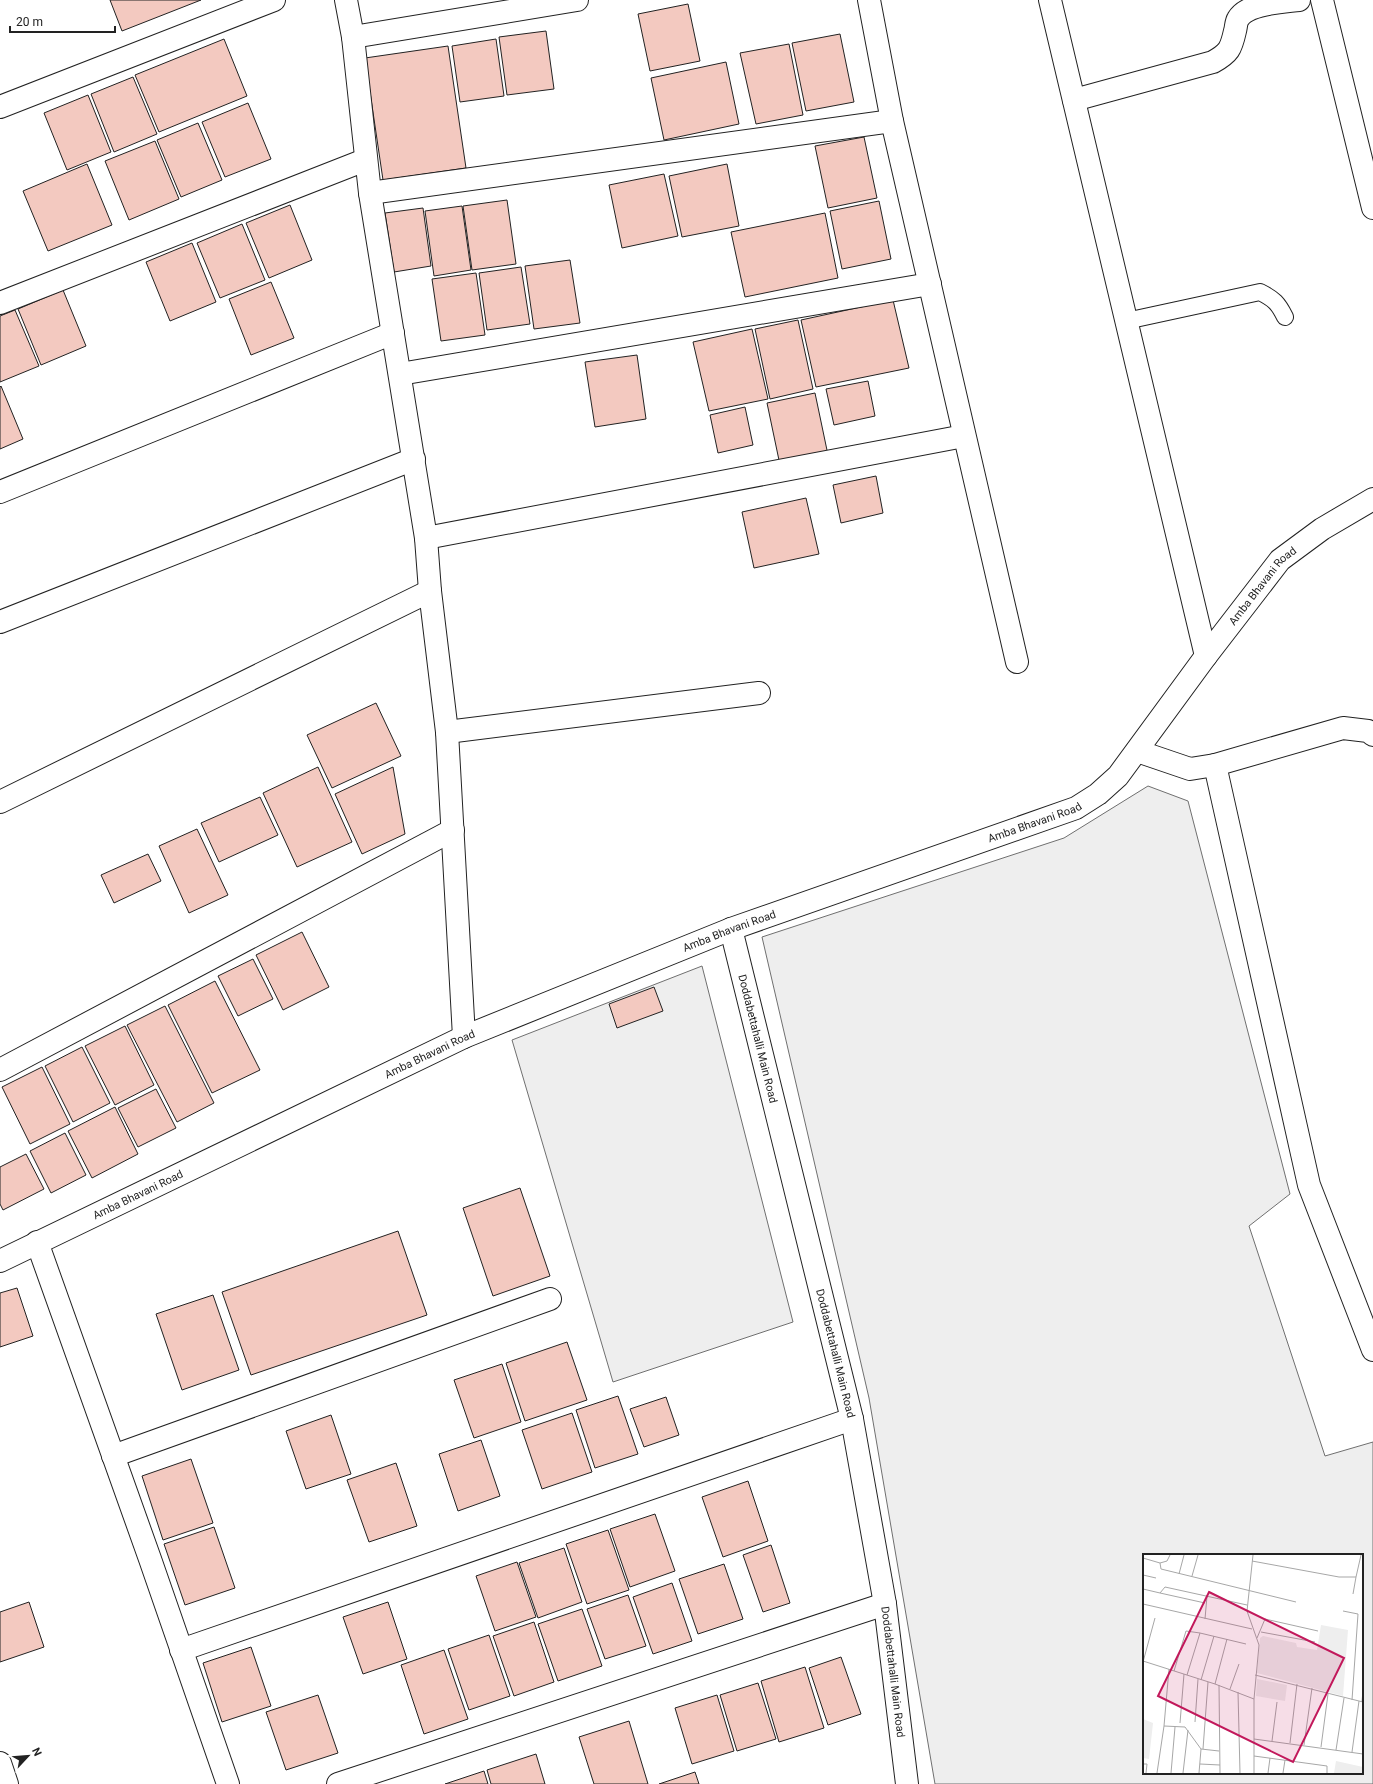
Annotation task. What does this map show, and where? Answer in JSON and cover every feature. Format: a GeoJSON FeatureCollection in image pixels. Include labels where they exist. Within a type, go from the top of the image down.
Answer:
{"type":"FeatureCollection","features":[{"type":"Feature","properties":{"kind":"street"},"geometry":{"type":"LineString","coordinates":[[0,107],[274,0]]}},
{"type":"Feature","properties":{"kind":"street"},"geometry":{"type":"LineString","coordinates":[[346,0],[352,37],[365,160],[426,538],[430,591],[447,732],[464,1037]]}},
{"type":"Feature","properties":{"kind":"street"},"geometry":{"type":"LineString","coordinates":[[352,37],[577,0]]}},
{"type":"Feature","properties":{"kind":"street"},"geometry":{"type":"LineString","coordinates":[[869,0],[892,121],[1017,662]]}},
{"type":"Feature","properties":{"kind":"street"},"geometry":{"type":"LineString","coordinates":[[1050,0],[1206,656]]}},
{"type":"Feature","properties":{"kind":"street"},"geometry":{"type":"LineString","coordinates":[[1074,100],[1213,62],[1225,55],[1232,45],[1236,9],[1250,9],[1261,5],[1299,0]]}},
{"type":"Feature","properties":{"kind":"street"},"geometry":{"type":"LineString","coordinates":[[1322,0],[1373,208]]}},
{"type":"Feature","properties":{"kind":"street"},"geometry":{"type":"LineString","coordinates":[[370,193],[892,121]]}},
{"type":"Feature","properties":{"kind":"street"},"geometry":{"type":"LineString","coordinates":[[0,303],[365,160]]}},
{"type":"Feature","properties":{"kind":"street"},"geometry":{"type":"LineString","coordinates":[[400,374],[930,284]]}},
{"type":"Feature","properties":{"kind":"street"},"geometry":{"type":"LineString","coordinates":[[0,492],[393,333]]}},
{"type":"Feature","properties":{"kind":"street"},"geometry":{"type":"LineString","coordinates":[[426,538],[964,436]]}},
{"type":"Feature","properties":{"kind":"street"},"geometry":{"type":"LineString","coordinates":[[0,622],[414,459]]}},
{"type":"Feature","properties":{"kind":"street","name":"Amba Bhavani Road"},"geometry":{"type":"LineString","coordinates":[[0,1261],[464,1037],[732,929],[1076,808],[1098,794],[1118,776],[1206,656],[1280,560],[1322,529],[1373,500]]}},
{"type":"Feature","properties":{"kind":"street"},"geometry":{"type":"LineString","coordinates":[[0,802],[430,591]]}},
{"type":"Feature","properties":{"kind":"street"},"geometry":{"type":"LineString","coordinates":[[447,732],[759,693]]}},
{"type":"Feature","properties":{"kind":"street"},"geometry":{"type":"LineString","coordinates":[[1137,751],[1190,769],[1215,765],[1343,728],[1368,731],[1373,735]]}},
{"type":"Feature","properties":{"kind":"street"},"geometry":{"type":"LineString","coordinates":[[1215,765],[1309,1185],[1373,1350]]}},
{"type":"Feature","properties":{"kind":"street"},"geometry":{"type":"LineString","coordinates":[[0,1070],[453,830]]}},
{"type":"Feature","properties":{"kind":"street","name":"Doddabettahalli Main Road"},"geometry":{"type":"LineString","coordinates":[[732,929],[852,1419],[885,1604],[907,1784]]}},
{"type":"Feature","properties":{"kind":"street"},"geometry":{"type":"LineString","coordinates":[[38,1242],[228,1784]]}},
{"type":"Feature","properties":{"kind":"street"},"geometry":{"type":"LineString","coordinates":[[113,1456],[550,1299]]}},
{"type":"Feature","properties":{"kind":"street"},"geometry":{"type":"LineString","coordinates":[[181,1650],[852,1419]]}},
{"type":"Feature","properties":{"kind":"street"},"geometry":{"type":"LineString","coordinates":[[338,1784],[885,1604]]}},
{"type":"Feature","properties":{"kind":"street"},"geometry":{"type":"LineString","coordinates":[[0,1763],[7,1784]]}},
{"type":"Feature","properties":{"kind":"lane"},"geometry":{"type":"LineString","coordinates":[[1126,321],[1260,292],[1272,298],[1280,307],[1285,317]]}},
{"type":"Feature","properties":{"kind":"shaded area"},"geometry":{"type":"Polygon","coordinates":[[[1148,786],[1188,801],[1290,1194],[1249,1226],[1325,1456],[1373,1442],[1373,1784],[935,1784],[869,1398],[762,937],[1064,838],[1148,786]]]}},
{"type":"Feature","properties":{"kind":"shaded area"},"geometry":{"type":"Polygon","coordinates":[[[702,966],[793,1322],[613,1382],[512,1040],[702,966]]]}},
{"type":"Feature","properties":{"kind":"building"},"geometry":{"type":"Polygon","coordinates":[[[110,0],[201,0],[122,31],[110,0]]]}},
{"type":"Feature","properties":{"kind":"building"},"geometry":{"type":"Polygon","coordinates":[[[688,4],[700,61],[650,71],[638,14],[688,4]]]}},
{"type":"Feature","properties":{"kind":"building"},"geometry":{"type":"Polygon","coordinates":[[[546,31],[554,89],[507,95],[499,37],[546,31]]]}},
{"type":"Feature","properties":{"kind":"building"},"geometry":{"type":"Polygon","coordinates":[[[840,34],[854,102],[806,111],[792,43],[840,34]]]}},
{"type":"Feature","properties":{"kind":"building"},"geometry":{"type":"Polygon","coordinates":[[[224,39],[247,96],[159,132],[135,75],[224,39]]]}},
{"type":"Feature","properties":{"kind":"building"},"geometry":{"type":"Polygon","coordinates":[[[496,39],[504,96],[460,102],[452,46],[496,39]]]}},
{"type":"Feature","properties":{"kind":"building"},"geometry":{"type":"Polygon","coordinates":[[[789,44],[803,115],[756,124],[740,53],[789,44]]]}},
{"type":"Feature","properties":{"kind":"building"},"geometry":{"type":"Polygon","coordinates":[[[448,46],[466,168],[383,180],[365,58],[448,46]]]}},
{"type":"Feature","properties":{"kind":"building"},"geometry":{"type":"Polygon","coordinates":[[[726,62],[739,124],[664,140],[651,78],[726,62]]]}},
{"type":"Feature","properties":{"kind":"building"},"geometry":{"type":"Polygon","coordinates":[[[133,77],[157,134],[114,152],[91,94],[133,77]]]}},
{"type":"Feature","properties":{"kind":"building"},"geometry":{"type":"Polygon","coordinates":[[[88,95],[111,152],[67,170],[44,113],[88,95]]]}},
{"type":"Feature","properties":{"kind":"building"},"geometry":{"type":"Polygon","coordinates":[[[248,103],[271,159],[225,177],[202,122],[248,103]]]}},
{"type":"Feature","properties":{"kind":"building"},"geometry":{"type":"Polygon","coordinates":[[[198,123],[222,180],[181,197],[157,140],[198,123]]]}},
{"type":"Feature","properties":{"kind":"building"},"geometry":{"type":"Polygon","coordinates":[[[864,137],[877,198],[828,208],[815,146],[864,137]]]}},
{"type":"Feature","properties":{"kind":"building"},"geometry":{"type":"Polygon","coordinates":[[[155,141],[179,199],[129,220],[105,161],[155,141]]]}},
{"type":"Feature","properties":{"kind":"building"},"geometry":{"type":"Polygon","coordinates":[[[87,164],[112,225],[48,251],[23,191],[87,164]]]}},
{"type":"Feature","properties":{"kind":"building"},"geometry":{"type":"Polygon","coordinates":[[[727,164],[739,226],[682,237],[669,176],[727,164]]]}},
{"type":"Feature","properties":{"kind":"building"},"geometry":{"type":"Polygon","coordinates":[[[664,174],[678,236],[622,248],[609,185],[664,174]]]}},
{"type":"Feature","properties":{"kind":"building"},"geometry":{"type":"Polygon","coordinates":[[[507,200],[516,264],[472,270],[463,206],[507,200]]]}},
{"type":"Feature","properties":{"kind":"building"},"geometry":{"type":"Polygon","coordinates":[[[879,201],[891,259],[842,269],[830,211],[879,201]]]}},
{"type":"Feature","properties":{"kind":"building"},"geometry":{"type":"Polygon","coordinates":[[[290,205],[312,260],[269,278],[246,223],[290,205]]]}},
{"type":"Feature","properties":{"kind":"building"},"geometry":{"type":"Polygon","coordinates":[[[462,206],[471,270],[434,276],[425,211],[462,206]]]}},
{"type":"Feature","properties":{"kind":"building"},"geometry":{"type":"Polygon","coordinates":[[[423,208],[431,266],[394,272],[385,213],[423,208]]]}},
{"type":"Feature","properties":{"kind":"building"},"geometry":{"type":"Polygon","coordinates":[[[825,213],[838,278],[745,297],[731,232],[825,213]]]}},
{"type":"Feature","properties":{"kind":"building"},"geometry":{"type":"Polygon","coordinates":[[[242,224],[265,280],[220,298],[197,243],[242,224]]]}},
{"type":"Feature","properties":{"kind":"building"},"geometry":{"type":"Polygon","coordinates":[[[192,243],[216,302],[170,321],[146,262],[192,243]]]}},
{"type":"Feature","properties":{"kind":"building"},"geometry":{"type":"Polygon","coordinates":[[[570,260],[580,323],[534,329],[525,266],[570,260]]]}},
{"type":"Feature","properties":{"kind":"building"},"geometry":{"type":"Polygon","coordinates":[[[521,267],[530,324],[487,330],[479,273],[521,267]]]}},
{"type":"Feature","properties":{"kind":"building"},"geometry":{"type":"Polygon","coordinates":[[[476,273],[485,335],[441,341],[432,279],[476,273]]]}},
{"type":"Feature","properties":{"kind":"building"},"geometry":{"type":"Polygon","coordinates":[[[271,282],[294,338],[251,355],[229,299],[271,282]]]}},
{"type":"Feature","properties":{"kind":"building"},"geometry":{"type":"Polygon","coordinates":[[[63,290],[86,346],[41,365],[18,309],[63,290]]]}},
{"type":"Feature","properties":{"kind":"building"},"geometry":{"type":"Polygon","coordinates":[[[893,300],[909,368],[816,387],[801,320],[893,300]]]}},
{"type":"Feature","properties":{"kind":"building"},"geometry":{"type":"Polygon","coordinates":[[[15,310],[39,366],[0,382],[0,316],[15,310]]]}},
{"type":"Feature","properties":{"kind":"building"},"geometry":{"type":"Polygon","coordinates":[[[798,320],[813,389],[770,399],[755,329],[798,320]]]}},
{"type":"Feature","properties":{"kind":"building"},"geometry":{"type":"Polygon","coordinates":[[[752,329],[768,399],[709,411],[693,342],[752,329]]]}},
{"type":"Feature","properties":{"kind":"building"},"geometry":{"type":"Polygon","coordinates":[[[637,355],[646,419],[595,427],[585,362],[637,355]]]}},
{"type":"Feature","properties":{"kind":"building"},"geometry":{"type":"Polygon","coordinates":[[[868,381],[875,416],[834,425],[826,389],[868,381]]]}},
{"type":"Feature","properties":{"kind":"building"},"geometry":{"type":"Polygon","coordinates":[[[1,386],[23,439],[0,449],[0,387],[1,386]]]}},
{"type":"Feature","properties":{"kind":"building"},"geometry":{"type":"Polygon","coordinates":[[[815,393],[828,455],[780,465],[767,403],[815,393]]]}},
{"type":"Feature","properties":{"kind":"building"},"geometry":{"type":"Polygon","coordinates":[[[745,407],[753,445],[718,453],[710,415],[745,407]]]}},
{"type":"Feature","properties":{"kind":"building"},"geometry":{"type":"Polygon","coordinates":[[[876,476],[883,513],[841,523],[833,485],[876,476]]]}},
{"type":"Feature","properties":{"kind":"building"},"geometry":{"type":"Polygon","coordinates":[[[806,498],[819,554],[754,568],[742,512],[806,498]]]}},
{"type":"Feature","properties":{"kind":"building"},"geometry":{"type":"Polygon","coordinates":[[[376,703],[401,756],[332,788],[307,735],[376,703]]]}},
{"type":"Feature","properties":{"kind":"building"},"geometry":{"type":"Polygon","coordinates":[[[318,767],[352,842],[297,867],[263,793],[318,767]]]}},
{"type":"Feature","properties":{"kind":"building"},"geometry":{"type":"Polygon","coordinates":[[[393,767],[405,834],[362,854],[335,794],[393,767]]]}},
{"type":"Feature","properties":{"kind":"building"},"geometry":{"type":"Polygon","coordinates":[[[260,797],[278,835],[219,862],[201,823],[260,797]]]}},
{"type":"Feature","properties":{"kind":"building"},"geometry":{"type":"Polygon","coordinates":[[[197,829],[228,895],[189,913],[159,846],[197,829]]]}},
{"type":"Feature","properties":{"kind":"building"},"geometry":{"type":"Polygon","coordinates":[[[148,854],[161,881],[114,903],[101,875],[148,854]]]}},
{"type":"Feature","properties":{"kind":"building"},"geometry":{"type":"Polygon","coordinates":[[[302,932],[329,987],[283,1010],[256,955],[302,932]]]}},
{"type":"Feature","properties":{"kind":"building"},"geometry":{"type":"Polygon","coordinates":[[[253,959],[273,999],[238,1016],[218,976],[253,959]]]}},
{"type":"Feature","properties":{"kind":"building"},"geometry":{"type":"Polygon","coordinates":[[[215,981],[260,1070],[212,1093],[168,1005],[215,981]]]}},
{"type":"Feature","properties":{"kind":"building"},"geometry":{"type":"Polygon","coordinates":[[[654,987],[663,1011],[617,1028],[609,1004],[654,987]]]}},
{"type":"Feature","properties":{"kind":"building"},"geometry":{"type":"Polygon","coordinates":[[[165,1006],[214,1103],[177,1122],[127,1025],[165,1006]]]}},
{"type":"Feature","properties":{"kind":"building"},"geometry":{"type":"Polygon","coordinates":[[[125,1026],[154,1085],[115,1105],[85,1046],[125,1026]]]}},
{"type":"Feature","properties":{"kind":"building"},"geometry":{"type":"Polygon","coordinates":[[[82,1047],[110,1103],[73,1122],[45,1066],[82,1047]]]}},
{"type":"Feature","properties":{"kind":"building"},"geometry":{"type":"Polygon","coordinates":[[[42,1067],[70,1124],[30,1144],[2,1087],[42,1067]]]}},
{"type":"Feature","properties":{"kind":"building"},"geometry":{"type":"Polygon","coordinates":[[[156,1089],[176,1128],[138,1147],[118,1108],[156,1089]]]}},
{"type":"Feature","properties":{"kind":"building"},"geometry":{"type":"Polygon","coordinates":[[[115,1107],[138,1154],[92,1178],[68,1131],[115,1107]]]}},
{"type":"Feature","properties":{"kind":"building"},"geometry":{"type":"Polygon","coordinates":[[[65,1133],[86,1175],[51,1193],[30,1151],[65,1133]]]}},
{"type":"Feature","properties":{"kind":"building"},"geometry":{"type":"Polygon","coordinates":[[[26,1154],[44,1189],[3,1210],[0,1204],[0,1167],[26,1154]]]}},
{"type":"Feature","properties":{"kind":"building"},"geometry":{"type":"Polygon","coordinates":[[[520,1188],[550,1276],[493,1296],[463,1208],[520,1188]]]}},
{"type":"Feature","properties":{"kind":"building"},"geometry":{"type":"Polygon","coordinates":[[[398,1231],[427,1315],[251,1375],[222,1292],[398,1231]]]}},
{"type":"Feature","properties":{"kind":"building"},"geometry":{"type":"Polygon","coordinates":[[[17,1288],[33,1336],[0,1347],[0,1293],[17,1288]]]}},
{"type":"Feature","properties":{"kind":"building"},"geometry":{"type":"Polygon","coordinates":[[[213,1295],[239,1370],[182,1390],[156,1314],[213,1295]]]}},
{"type":"Feature","properties":{"kind":"building"},"geometry":{"type":"Polygon","coordinates":[[[567,1342],[587,1400],[525,1421],[506,1363],[567,1342]]]}},
{"type":"Feature","properties":{"kind":"building"},"geometry":{"type":"Polygon","coordinates":[[[502,1364],[521,1422],[474,1438],[454,1380],[502,1364]]]}},
{"type":"Feature","properties":{"kind":"building"},"geometry":{"type":"Polygon","coordinates":[[[618,1396],[638,1454],[595,1468],[576,1410],[618,1396]]]}},
{"type":"Feature","properties":{"kind":"building"},"geometry":{"type":"Polygon","coordinates":[[[666,1397],[679,1435],[644,1447],[630,1409],[666,1397]]]}},
{"type":"Feature","properties":{"kind":"building"},"geometry":{"type":"Polygon","coordinates":[[[572,1413],[592,1472],[542,1489],[522,1430],[572,1413]]]}},
{"type":"Feature","properties":{"kind":"building"},"geometry":{"type":"Polygon","coordinates":[[[331,1415],[351,1474],[306,1489],[286,1431],[331,1415]]]}},
{"type":"Feature","properties":{"kind":"building"},"geometry":{"type":"Polygon","coordinates":[[[481,1440],[500,1496],[458,1511],[439,1454],[481,1440]]]}},
{"type":"Feature","properties":{"kind":"building"},"geometry":{"type":"Polygon","coordinates":[[[191,1459],[213,1523],[163,1540],[142,1476],[191,1459]]]}},
{"type":"Feature","properties":{"kind":"building"},"geometry":{"type":"Polygon","coordinates":[[[396,1463],[417,1526],[369,1542],[347,1480],[396,1463]]]}},
{"type":"Feature","properties":{"kind":"building"},"geometry":{"type":"Polygon","coordinates":[[[748,1481],[768,1541],[723,1557],[702,1497],[748,1481]]]}},
{"type":"Feature","properties":{"kind":"building"},"geometry":{"type":"Polygon","coordinates":[[[655,1514],[675,1571],[630,1587],[610,1529],[655,1514]]]}},
{"type":"Feature","properties":{"kind":"building"},"geometry":{"type":"Polygon","coordinates":[[[214,1527],[235,1588],[185,1605],[164,1544],[214,1527]]]}},
{"type":"Feature","properties":{"kind":"building"},"geometry":{"type":"Polygon","coordinates":[[[608,1530],[629,1590],[587,1604],[566,1544],[608,1530]]]}},
{"type":"Feature","properties":{"kind":"building"},"geometry":{"type":"Polygon","coordinates":[[[771,1545],[790,1603],[763,1612],[743,1555],[771,1545]]]}},
{"type":"Feature","properties":{"kind":"building"},"geometry":{"type":"Polygon","coordinates":[[[564,1548],[582,1602],[538,1618],[519,1563],[564,1548]]]}},
{"type":"Feature","properties":{"kind":"building"},"geometry":{"type":"Polygon","coordinates":[[[517,1562],[536,1617],[495,1631],[476,1576],[517,1562]]]}},
{"type":"Feature","properties":{"kind":"building"},"geometry":{"type":"Polygon","coordinates":[[[724,1564],[743,1619],[698,1634],[679,1579],[724,1564]]]}},
{"type":"Feature","properties":{"kind":"building"},"geometry":{"type":"Polygon","coordinates":[[[672,1583],[692,1641],[653,1654],[633,1597],[672,1583]]]}},
{"type":"Feature","properties":{"kind":"building"},"geometry":{"type":"Polygon","coordinates":[[[628,1595],[646,1646],[605,1659],[587,1609],[628,1595]]]}},
{"type":"Feature","properties":{"kind":"building"},"geometry":{"type":"Polygon","coordinates":[[[29,1602],[44,1647],[0,1662],[0,1612],[29,1602]]]}},
{"type":"Feature","properties":{"kind":"building"},"geometry":{"type":"Polygon","coordinates":[[[388,1602],[407,1659],[363,1674],[343,1617],[388,1602]]]}},
{"type":"Feature","properties":{"kind":"building"},"geometry":{"type":"Polygon","coordinates":[[[582,1609],[602,1666],[558,1681],[538,1624],[582,1609]]]}},
{"type":"Feature","properties":{"kind":"building"},"geometry":{"type":"Polygon","coordinates":[[[534,1622],[554,1682],[514,1696],[493,1636],[534,1622]]]}},
{"type":"Feature","properties":{"kind":"building"},"geometry":{"type":"Polygon","coordinates":[[[489,1635],[510,1696],[469,1710],[448,1649],[489,1635]]]}},
{"type":"Feature","properties":{"kind":"building"},"geometry":{"type":"Polygon","coordinates":[[[251,1647],[271,1706],[222,1722],[203,1663],[251,1647]]]}},
{"type":"Feature","properties":{"kind":"building"},"geometry":{"type":"Polygon","coordinates":[[[444,1650],[468,1719],[424,1734],[401,1665],[444,1650]]]}},
{"type":"Feature","properties":{"kind":"building"},"geometry":{"type":"Polygon","coordinates":[[[841,1657],[861,1714],[828,1725],[809,1668],[841,1657]]]}},
{"type":"Feature","properties":{"kind":"building"},"geometry":{"type":"Polygon","coordinates":[[[805,1667],[824,1728],[779,1742],[761,1681],[805,1667]]]}},
{"type":"Feature","properties":{"kind":"building"},"geometry":{"type":"Polygon","coordinates":[[[758,1683],[776,1739],[737,1751],[720,1695],[758,1683]]]}},
{"type":"Feature","properties":{"kind":"building"},"geometry":{"type":"Polygon","coordinates":[[[318,1695],[338,1753],[286,1770],[266,1712],[318,1695]]]}},
{"type":"Feature","properties":{"kind":"building"},"geometry":{"type":"Polygon","coordinates":[[[717,1695],[734,1751],[692,1764],[675,1708],[717,1695]]]}},
{"type":"Feature","properties":{"kind":"building"},"geometry":{"type":"Polygon","coordinates":[[[629,1721],[648,1784],[594,1784],[579,1737],[629,1721]]]}},
{"type":"Feature","properties":{"kind":"building"},"geometry":{"type":"Polygon","coordinates":[[[536,1754],[545,1784],[491,1784],[487,1770],[536,1754]]]}},
{"type":"Feature","properties":{"kind":"building"},"geometry":{"type":"Polygon","coordinates":[[[484,1771],[488,1784],[445,1784],[484,1771]]]}},
{"type":"Feature","properties":{"kind":"building"},"geometry":{"type":"Polygon","coordinates":[[[695,1772],[699,1784],[659,1784],[695,1772]]]}}]}
